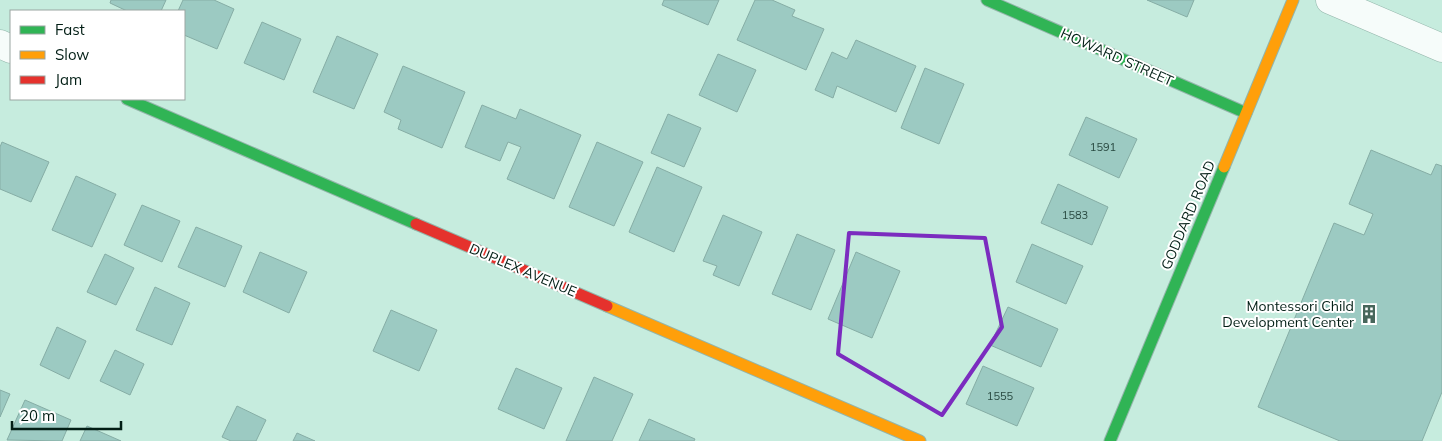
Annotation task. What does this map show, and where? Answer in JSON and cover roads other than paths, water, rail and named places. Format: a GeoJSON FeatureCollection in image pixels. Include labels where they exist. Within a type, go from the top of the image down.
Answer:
{"type":"FeatureCollection","features":[{"type":"Feature","properties":{"kind":"street","name":"HOWARD STREET"},"geometry":{"type":"LineString","coordinates":[[987,0],[1246,113]]}},
{"type":"Feature","properties":{"kind":"street","name":"GODDARD ROAD"},"geometry":{"type":"LineString","coordinates":[[1110,441],[1293,0]]}},
{"type":"Feature","properties":{"kind":"street"},"geometry":{"type":"LineString","coordinates":[[1330,0],[1442,48]]}},
{"type":"Feature","properties":{"kind":"street","name":"DUPLEX AVENUE"},"geometry":{"type":"LineString","coordinates":[[129,100],[920,441]]}},
{"type":"Feature","properties":{"kind":"place","name":"Montessori Child Development Center"},"geometry":{"type":"Point","coordinates":[1369,314]}}]}
